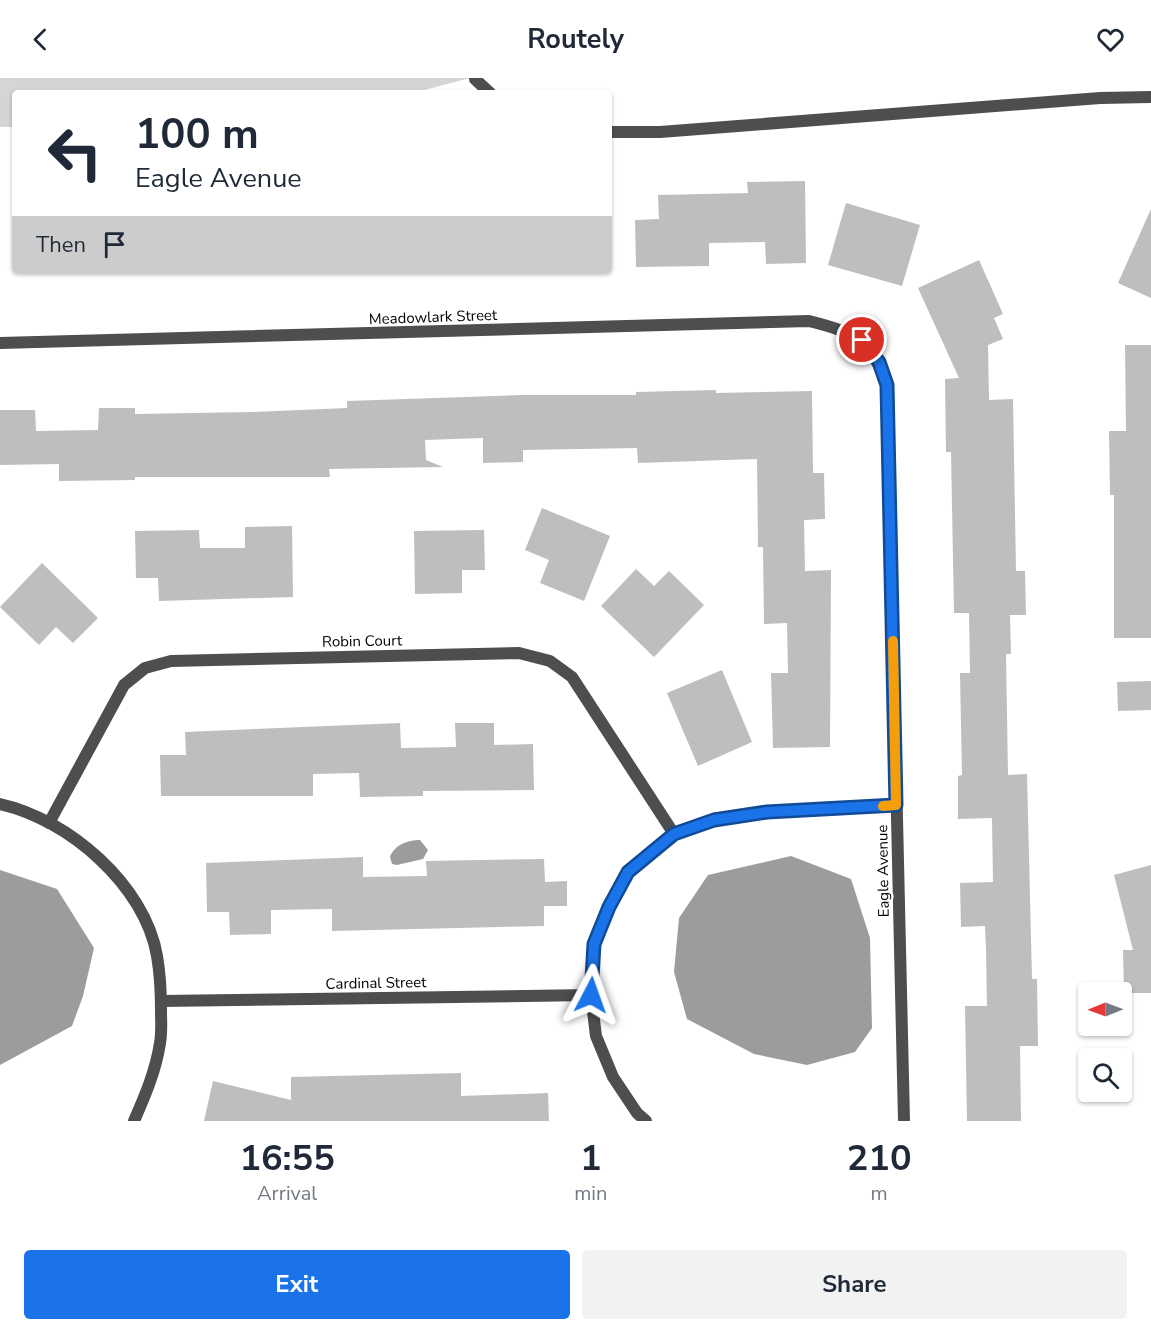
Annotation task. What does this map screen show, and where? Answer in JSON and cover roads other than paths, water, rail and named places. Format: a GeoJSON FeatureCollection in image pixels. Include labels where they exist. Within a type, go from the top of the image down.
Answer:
{"type":"FeatureCollection","features":[{"type":"Feature","properties":{"kind":"street"},"geometry":{"type":"LineString","coordinates":[[475,79],[487,90]]}},
{"type":"Feature","properties":{"kind":"street"},"geometry":{"type":"LineString","coordinates":[[612,132],[660,132],[1100,98],[1151,97]]}},
{"type":"Feature","properties":{"kind":"street","name":"Meadowlark Street"},"geometry":{"type":"LineString","coordinates":[[0,343],[809,321],[839,329],[862,340]]}},
{"type":"Feature","properties":{"kind":"street","name":"Eagle Avenue"},"geometry":{"type":"LineString","coordinates":[[862,340],[879,362],[887,385],[904,1121]]}},
{"type":"Feature","properties":{"kind":"street","name":"Robin Court"},"geometry":{"type":"LineString","coordinates":[[50,823],[124,686],[145,668],[171,661],[519,653],[550,661],[572,677],[674,834]]}},
{"type":"Feature","properties":{"kind":"street"},"geometry":{"type":"LineString","coordinates":[[0,804],[50,823],[82,843],[117,875],[138,904],[157,954],[161,1001],[161,1042],[150,1085],[134,1121]]}},
{"type":"Feature","properties":{"kind":"street"},"geometry":{"type":"LineString","coordinates":[[646,1121],[637,1113],[613,1077],[596,1036],[591,995],[594,944],[609,907],[628,872],[674,834],[714,820],[767,812],[896,805]]}},
{"type":"Feature","properties":{"kind":"street","name":"Cardinal Street"},"geometry":{"type":"LineString","coordinates":[[161,1001],[591,995]]}}]}
